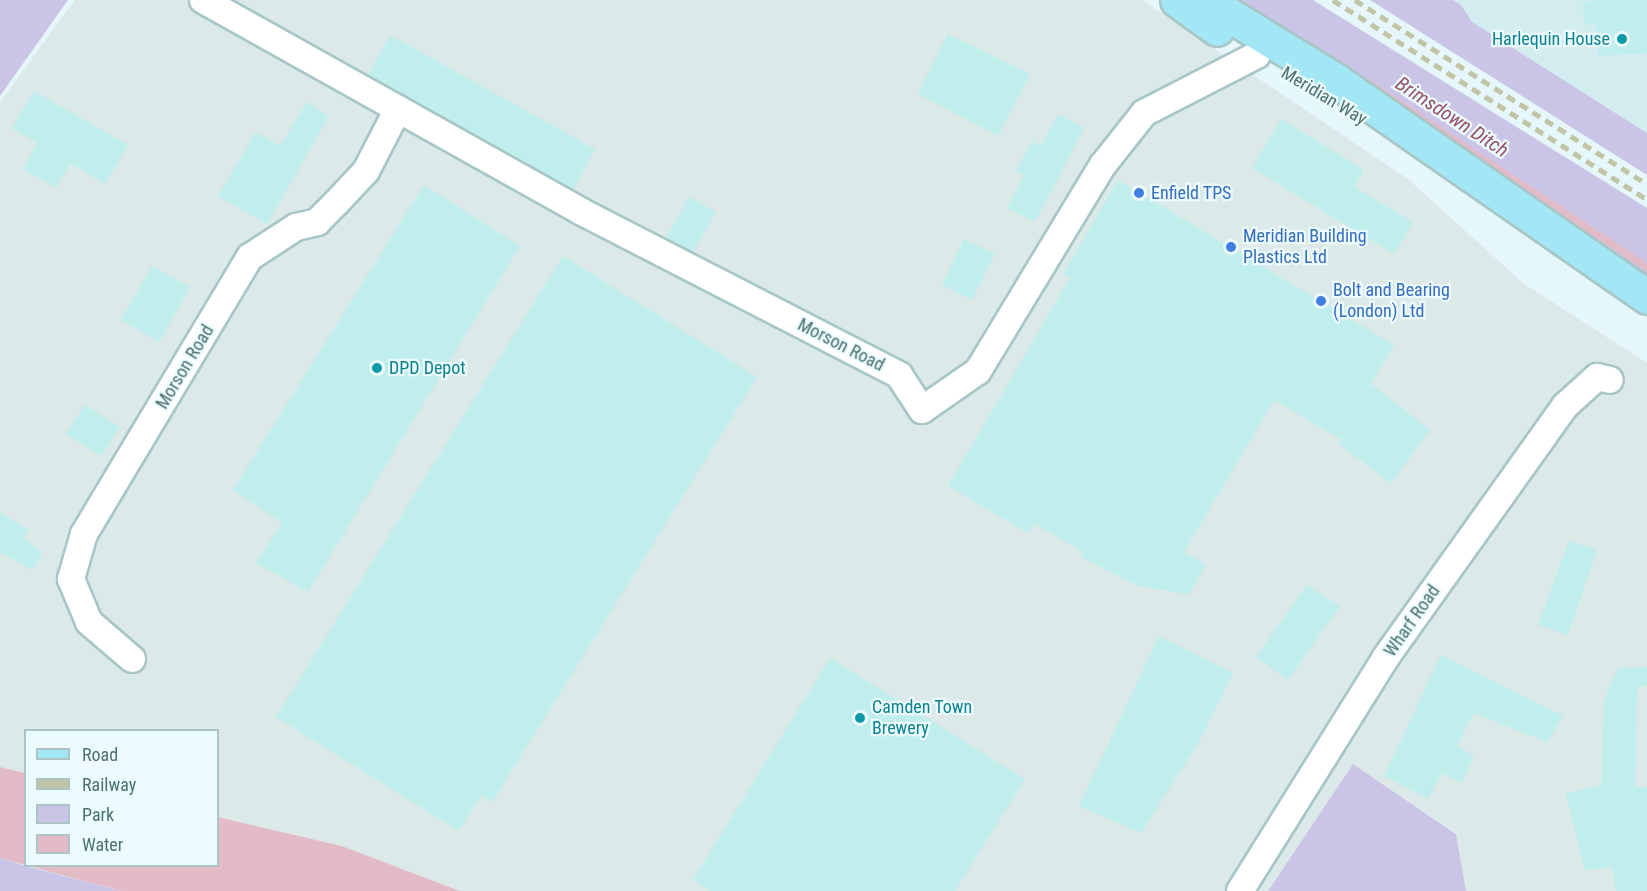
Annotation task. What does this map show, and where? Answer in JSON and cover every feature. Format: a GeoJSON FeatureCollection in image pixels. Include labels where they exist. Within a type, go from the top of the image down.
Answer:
{"type":"FeatureCollection","features":[{"type":"Feature","properties":{"kind":"main road","name":"Meridian Way"},"geometry":{"type":"LineString","coordinates":[[1177,0],[1257,55],[1477,182]]}},
{"type":"Feature","properties":{"kind":"main road","name":"Meridian Way"},"geometry":{"type":"LineString","coordinates":[[1205,0],[1335,80],[1477,182],[1647,297]]}},
{"type":"Feature","properties":{"kind":"street","name":"Morson Road"},"geometry":{"type":"LineString","coordinates":[[204,0],[580,211],[899,375],[922,410],[978,371],[1103,165],[1144,113],[1257,55]]}},
{"type":"Feature","properties":{"kind":"street","name":"Morson Road"},"geometry":{"type":"LineString","coordinates":[[132,659],[89,622],[71,579],[84,534],[250,257],[296,227],[316,222],[336,203],[366,171],[398,109]]}},
{"type":"Feature","properties":{"kind":"street","name":"Wharf Road"},"geometry":{"type":"LineString","coordinates":[[1240,891],[1386,657],[1565,406],[1597,377],[1610,380]]}},
{"type":"Feature","properties":{"kind":"shaded area"},"geometry":{"type":"Polygon","coordinates":[[[75,0],[1142,0],[1408,179],[1523,283],[1647,363],[1647,891],[1466,891],[1456,833],[1353,764],[1268,891],[460,891],[342,846],[219,817],[219,729],[24,729],[24,773],[0,767],[0,102],[75,0]]]}},
{"type":"Feature","properties":{"kind":"shaded area"},"geometry":{"type":"Polygon","coordinates":[[[1437,0],[1647,0],[1647,133],[1502,41],[1437,0]]]}},
{"type":"Feature","properties":{"kind":"green space"},"geometry":{"type":"Polygon","coordinates":[[[0,0],[68,0],[0,96],[0,0]]]}},
{"type":"Feature","properties":{"kind":"green space"},"geometry":{"type":"Polygon","coordinates":[[[1226,0],[1313,0],[1647,208],[1647,275],[1226,0]]]}},
{"type":"Feature","properties":{"kind":"green space"},"geometry":{"type":"Polygon","coordinates":[[[1370,0],[1453,0],[1461,5],[1472,22],[1647,133],[1647,175],[1370,0]]]}},
{"type":"Feature","properties":{"kind":"green space"},"geometry":{"type":"Polygon","coordinates":[[[1353,764],[1456,834],[1466,891],[1268,891],[1353,764]]]}},
{"type":"Feature","properties":{"kind":"green space"},"geometry":{"type":"Polygon","coordinates":[[[0,858],[24,867],[121,891],[0,891],[0,858]]]}},
{"type":"Feature","properties":{"kind":"water"},"geometry":{"type":"Polygon","coordinates":[[[0,767],[24,773],[24,865],[0,858],[0,767]]]}},
{"type":"Feature","properties":{"kind":"water"},"geometry":{"type":"Polygon","coordinates":[[[219,817],[342,846],[460,891],[121,891],[32,867],[219,867],[219,817]]]}},
{"type":"Feature","properties":{"kind":"building","name":"Harlequin House"},"geometry":{"type":"Polygon","coordinates":[[[1595,0],[1647,0],[1647,53],[1598,56],[1596,24],[1584,25],[1583,3],[1595,0]]]}},
{"type":"Feature","properties":{"kind":"building"},"geometry":{"type":"Polygon","coordinates":[[[948,34],[1030,74],[998,136],[918,94],[948,34]]]}},
{"type":"Feature","properties":{"kind":"building"},"geometry":{"type":"Polygon","coordinates":[[[390,35],[595,149],[573,190],[368,75],[390,35]]]}},
{"type":"Feature","properties":{"kind":"building"},"geometry":{"type":"Polygon","coordinates":[[[34,91],[128,145],[105,184],[70,163],[56,188],[23,169],[37,143],[12,128],[34,91]]]}},
{"type":"Feature","properties":{"kind":"building"},"geometry":{"type":"Polygon","coordinates":[[[307,102],[329,116],[267,224],[218,196],[256,132],[280,146],[307,102]]]}},
{"type":"Feature","properties":{"kind":"building"},"geometry":{"type":"Polygon","coordinates":[[[1058,114],[1084,128],[1035,222],[1007,208],[1024,176],[1016,171],[1032,141],[1041,146],[1058,114]]]}},
{"type":"Feature","properties":{"kind":"building"},"geometry":{"type":"Polygon","coordinates":[[[1281,119],[1364,170],[1354,187],[1413,222],[1394,254],[1252,168],[1281,119]]]}},
{"type":"Feature","properties":{"kind":"building"},"geometry":{"type":"Polygon","coordinates":[[[1118,180],[1394,345],[1371,384],[1430,430],[1391,483],[1339,444],[1342,440],[1274,400],[1184,552],[1206,565],[1188,595],[1136,585],[1081,557],[1083,552],[1034,523],[1028,533],[948,486],[1070,278],[1063,274],[1118,180]]]}},
{"type":"Feature","properties":{"kind":"building","name":"DPD Depot"},"geometry":{"type":"Polygon","coordinates":[[[424,185],[520,246],[308,592],[256,563],[282,523],[233,490],[424,185]]]}},
{"type":"Feature","properties":{"kind":"building"},"geometry":{"type":"Polygon","coordinates":[[[689,197],[716,212],[693,252],[666,238],[689,197]]]}},
{"type":"Feature","properties":{"kind":"building"},"geometry":{"type":"Polygon","coordinates":[[[964,239],[995,254],[972,300],[942,285],[964,239]]]}},
{"type":"Feature","properties":{"kind":"building"},"geometry":{"type":"Polygon","coordinates":[[[563,256],[757,377],[492,802],[481,795],[459,831],[276,717],[563,256]]]}},
{"type":"Feature","properties":{"kind":"building"},"geometry":{"type":"Polygon","coordinates":[[[152,266],[190,287],[159,342],[121,320],[152,266]]]}},
{"type":"Feature","properties":{"kind":"building"},"geometry":{"type":"Polygon","coordinates":[[[85,405],[120,427],[101,456],[66,434],[85,405]]]}},
{"type":"Feature","properties":{"kind":"building"},"geometry":{"type":"Polygon","coordinates":[[[0,512],[28,530],[23,538],[42,553],[32,570],[0,552],[0,512]]]}},
{"type":"Feature","properties":{"kind":"building"},"geometry":{"type":"Polygon","coordinates":[[[1569,541],[1597,550],[1568,635],[1538,625],[1569,541]]]}},
{"type":"Feature","properties":{"kind":"building"},"geometry":{"type":"Polygon","coordinates":[[[1307,585],[1340,606],[1288,680],[1256,657],[1307,585]]]}},
{"type":"Feature","properties":{"kind":"building"},"geometry":{"type":"Polygon","coordinates":[[[1159,636],[1233,673],[1199,742],[1141,833],[1079,806],[1159,636]]]}},
{"type":"Feature","properties":{"kind":"building"},"geometry":{"type":"Polygon","coordinates":[[[1441,655],[1563,716],[1547,742],[1474,713],[1457,745],[1474,757],[1461,783],[1442,773],[1428,799],[1384,776],[1441,655]]]}},
{"type":"Feature","properties":{"kind":"building","name":"Camden Town Brewery"},"geometry":{"type":"Polygon","coordinates":[[[830,658],[1025,779],[955,891],[711,891],[693,880],[830,658]]]}},
{"type":"Feature","properties":{"kind":"building"},"geometry":{"type":"Polygon","coordinates":[[[1647,667],[1647,686],[1637,687],[1635,787],[1647,787],[1647,891],[1616,891],[1612,866],[1585,871],[1566,793],[1601,786],[1604,701],[1618,668],[1647,667]]]}},
{"type":"Feature","properties":{"kind":"waterway","name":"Brimsdown Ditch"},"geometry":{"type":"LineString","coordinates":[[1364,80],[1647,267]]}},
{"type":"Feature","properties":{"kind":"railway"},"geometry":{"type":"LineString","coordinates":[[1333,0],[1647,199]]}},
{"type":"Feature","properties":{"kind":"railway"},"geometry":{"type":"LineString","coordinates":[[1355,0],[1647,184]]}},
{"type":"Feature","properties":{"kind":"place","name":"Harlequin House"},"geometry":{"type":"Point","coordinates":[1622,39]}},
{"type":"Feature","properties":{"kind":"place","name":"Enfield TPS"},"geometry":{"type":"Point","coordinates":[1139,193]}},
{"type":"Feature","properties":{"kind":"place","name":"Meridian Building Plastics Ltd"},"geometry":{"type":"Point","coordinates":[1231,247]}},
{"type":"Feature","properties":{"kind":"place","name":"Bolt and Bearing (London) Ltd"},"geometry":{"type":"Point","coordinates":[1321,301]}},
{"type":"Feature","properties":{"kind":"place","name":"DPD Depot"},"geometry":{"type":"Point","coordinates":[377,368]}},
{"type":"Feature","properties":{"kind":"place","name":"Camden Town Brewery"},"geometry":{"type":"Point","coordinates":[860,718]}}]}
